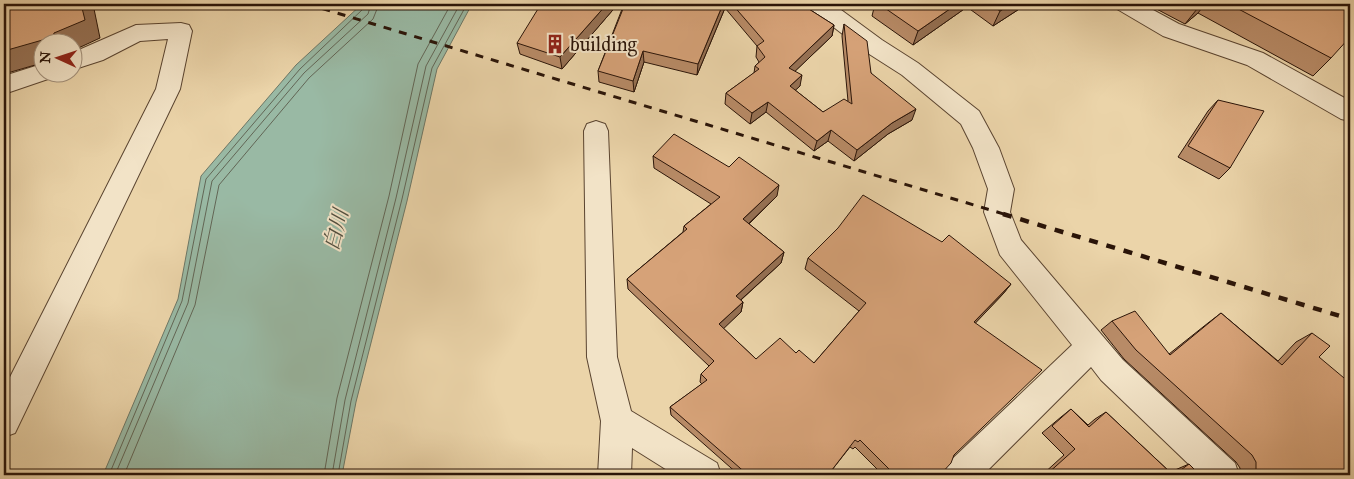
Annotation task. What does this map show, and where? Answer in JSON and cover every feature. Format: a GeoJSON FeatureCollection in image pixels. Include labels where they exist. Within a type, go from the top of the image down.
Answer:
{"type":"FeatureCollection","features":[{"type":"Feature","properties":{"kind":"street"},"geometry":{"type":"LineString","coordinates":[[818,4],[874,46],[910,69],[970,118],[986,148],[1001,189],[997,212],[1010,247],[1112,370],[1224,475]]}},
{"type":"Feature","properties":{"kind":"street"},"geometry":{"type":"LineString","coordinates":[[1125,4],[1171,30],[1255,59],[1350,112]]}},
{"type":"Feature","properties":{"kind":"street"},"geometry":{"type":"LineString","coordinates":[[4,422],[168,89],[182,31],[136,33],[82,59]]}},
{"type":"Feature","properties":{"kind":"street"},"geometry":{"type":"LineString","coordinates":[[4,85],[32,76]]}},
{"type":"Feature","properties":{"kind":"street"},"geometry":{"type":"LineString","coordinates":[[596,131],[602,357],[617,421],[615,475]]}},
{"type":"Feature","properties":{"kind":"street"},"geometry":{"type":"LineString","coordinates":[[960,475],[1093,345]]}},
{"type":"Feature","properties":{"kind":"street"},"geometry":{"type":"LineString","coordinates":[[617,421],[705,475]]}},
{"type":"Feature","properties":{"kind":"water","name":"白川"},"geometry":{"type":"Polygon","coordinates":[[[362,4],[472,4],[437,69],[407,201],[356,402],[342,475],[103,475],[178,299],[201,176],[296,65],[362,4]]]}},
{"type":"Feature","properties":{"kind":"building"},"geometry":{"type":"Polygon","coordinates":[[[4,4],[81,4],[85,20],[56,32],[32,32],[32,43],[4,51],[4,4]]]}},
{"type":"Feature","properties":{"kind":"building"},"geometry":{"type":"Polygon","coordinates":[[[541,4],[607,4],[560,57],[517,43],[541,4]]]}},
{"type":"Feature","properties":{"kind":"building"},"geometry":{"type":"Polygon","coordinates":[[[625,4],[723,4],[698,64],[643,51],[633,81],[598,71],[625,4]]]}},
{"type":"Feature","properties":{"kind":"building"},"geometry":{"type":"Polygon","coordinates":[[[732,4],[801,4],[834,25],[789,68],[802,75],[790,86],[823,112],[844,99],[852,104],[844,24],[867,41],[871,73],[916,109],[892,123],[857,150],[831,130],[817,141],[768,102],[752,113],[726,93],[759,69],[755,66],[765,57],[757,46],[764,41],[732,4]]]}},
{"type":"Feature","properties":{"kind":"building"},"geometry":{"type":"Polygon","coordinates":[[[879,4],[957,4],[918,31],[879,4]]]}},
{"type":"Feature","properties":{"kind":"building"},"geometry":{"type":"Polygon","coordinates":[[[989,4],[1012,4],[1000,11],[989,4]]]}},
{"type":"Feature","properties":{"kind":"building"},"geometry":{"type":"Polygon","coordinates":[[[1229,4],[1350,4],[1350,37],[1331,58],[1229,4]]]}},
{"type":"Feature","properties":{"kind":"building"},"geometry":{"type":"Polygon","coordinates":[[[1218,100],[1264,111],[1230,168],[1188,146],[1218,100]]]}},
{"type":"Feature","properties":{"kind":"building"},"geometry":{"type":"Polygon","coordinates":[[[674,134],[729,167],[739,157],[779,185],[743,219],[784,252],[736,296],[743,302],[719,324],[756,359],[780,338],[796,353],[799,350],[814,363],[866,303],[808,258],[838,228],[863,195],[942,242],[949,235],[1011,284],[974,322],[1042,370],[954,455],[951,463],[940,475],[895,475],[860,440],[858,442],[855,440],[828,475],[748,475],[670,407],[707,380],[701,374],[714,361],[627,279],[687,229],[684,226],[720,197],[653,156],[674,134]]]}},
{"type":"Feature","properties":{"kind":"building"},"geometry":{"type":"Polygon","coordinates":[[[1135,311],[1170,355],[1221,313],[1282,365],[1312,333],[1330,346],[1319,357],[1350,383],[1350,475],[1243,475],[1247,471],[1256,470],[1256,462],[1252,455],[1136,350],[1112,321],[1135,311]]]}},
{"type":"Feature","properties":{"kind":"building"},"geometry":{"type":"Polygon","coordinates":[[[1071,409],[1089,427],[1106,412],[1173,475],[1046,475],[1075,449],[1052,426],[1071,409]]]}},
{"type":"Feature","properties":{"kind":"building"},"geometry":{"type":"Polygon","coordinates":[[[1189,464],[1200,475],[1174,475],[1189,464]]]}},
{"type":"Feature","properties":{"kind":"railway"},"geometry":{"type":"LineString","coordinates":[[307,4],[1007,215]]}},
{"type":"Feature","properties":{"kind":"railway"},"geometry":{"type":"LineString","coordinates":[[1003,214],[1350,319]]}},
{"type":"Feature","properties":{"kind":"place","name":"building"},"geometry":{"type":"Point","coordinates":[555,44]}}]}
